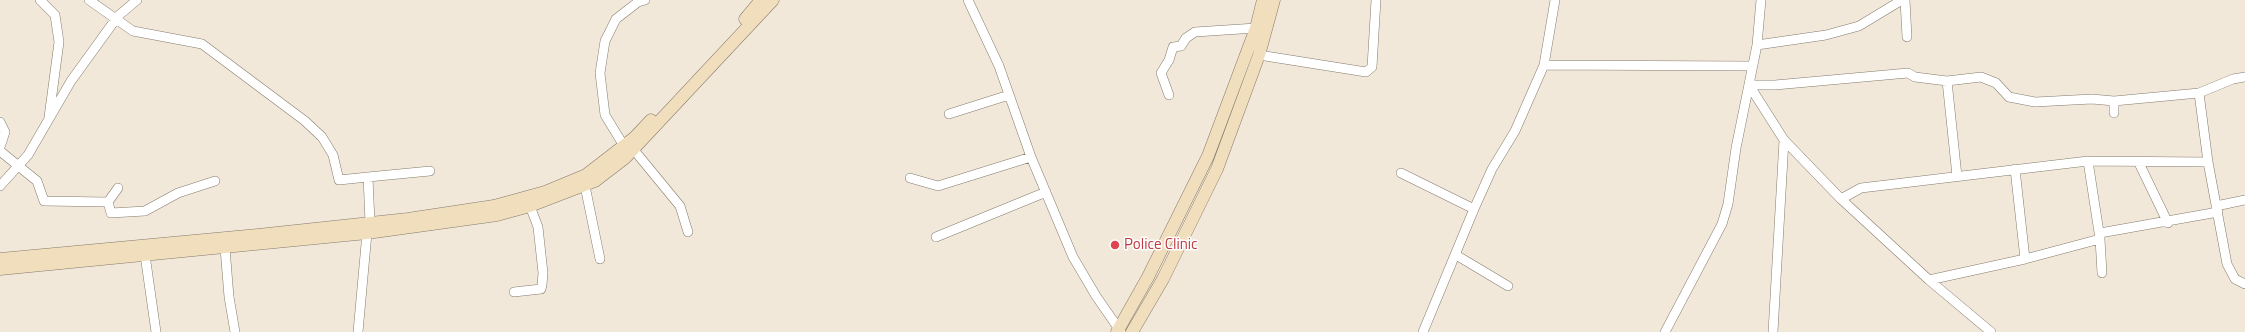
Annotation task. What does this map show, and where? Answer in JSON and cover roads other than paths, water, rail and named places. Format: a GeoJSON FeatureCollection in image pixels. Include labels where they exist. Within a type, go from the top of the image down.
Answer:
{"type":"FeatureCollection","features":[{"type":"Feature","properties":{"kind":"main road"},"geometry":{"type":"LineString","coordinates":[[0,259],[369,228],[490,216],[530,206],[585,186],[608,173],[673,97],[761,0]]}},
{"type":"Feature","properties":{"kind":"main road"},"geometry":{"type":"LineString","coordinates":[[0,270],[225,248],[369,228],[494,206],[545,192],[586,175],[629,148],[773,0]]}},
{"type":"Feature","properties":{"kind":"main road"},"geometry":{"type":"LineString","coordinates":[[1119,331],[1194,188],[1256,28],[1263,0]]}},
{"type":"Feature","properties":{"kind":"main road"},"geometry":{"type":"LineString","coordinates":[[1132,332],[1163,280],[1217,169],[1259,55],[1274,0]]}},
{"type":"Feature","properties":{"kind":"street"},"geometry":{"type":"LineString","coordinates":[[40,0],[55,14],[59,42],[48,122]]}},
{"type":"Feature","properties":{"kind":"street"},"geometry":{"type":"LineString","coordinates":[[89,0],[133,31],[202,44],[305,121],[322,137],[333,155],[339,180],[430,171]]}},
{"type":"Feature","properties":{"kind":"street"},"geometry":{"type":"LineString","coordinates":[[0,186],[18,164],[28,155],[72,80],[123,10],[137,0]]}},
{"type":"Feature","properties":{"kind":"street"},"geometry":{"type":"LineString","coordinates":[[645,0],[638,2],[616,19],[605,41],[601,65],[601,91],[605,115],[629,148],[680,206],[688,232]]}},
{"type":"Feature","properties":{"kind":"street"},"geometry":{"type":"LineString","coordinates":[[968,0],[999,66],[1031,157],[1073,256],[1096,296],[1119,331]]}},
{"type":"Feature","properties":{"kind":"street"},"geometry":{"type":"LineString","coordinates":[[1259,55],[1366,72],[1372,67],[1376,0]]}},
{"type":"Feature","properties":{"kind":"street"},"geometry":{"type":"LineString","coordinates":[[1423,332],[1492,169],[1515,131],[1544,65],[1555,0]]}},
{"type":"Feature","properties":{"kind":"street"},"geometry":{"type":"LineString","coordinates":[[1665,332],[1722,224],[1728,204],[1757,45],[1761,0]]}},
{"type":"Feature","properties":{"kind":"street"},"geometry":{"type":"LineString","coordinates":[[1757,45],[1826,35],[1859,26],[1902,0]]}},
{"type":"Feature","properties":{"kind":"street"},"geometry":{"type":"LineString","coordinates":[[1905,0],[1907,37]]}},
{"type":"Feature","properties":{"kind":"street"},"geometry":{"type":"LineString","coordinates":[[1168,95],[1161,73],[1169,60],[1173,47],[1181,46],[1186,38],[1195,32],[1256,28]]}},
{"type":"Feature","properties":{"kind":"street"},"geometry":{"type":"LineString","coordinates":[[1544,65],[1752,66]]}},
{"type":"Feature","properties":{"kind":"street"},"geometry":{"type":"LineString","coordinates":[[1749,85],[1775,85],[1908,73],[1915,77],[1947,81],[1981,77],[1996,83],[2009,97],[2035,102],[2092,99],[2114,101],[2199,93],[2233,79],[2245,77]]}},
{"type":"Feature","properties":{"kind":"street"},"geometry":{"type":"LineString","coordinates":[[1947,81],[1957,176]]}},
{"type":"Feature","properties":{"kind":"street"},"geometry":{"type":"LineString","coordinates":[[1749,85],[1784,140],[1841,199],[1929,280],[1991,332]]}},
{"type":"Feature","properties":{"kind":"street"},"geometry":{"type":"LineString","coordinates":[[2199,93],[2208,162],[2230,273],[2235,279],[2245,284]]}},
{"type":"Feature","properties":{"kind":"street"},"geometry":{"type":"LineString","coordinates":[[949,114],[1009,95]]}},
{"type":"Feature","properties":{"kind":"street"},"geometry":{"type":"LineString","coordinates":[[2114,101],[2114,113]]}},
{"type":"Feature","properties":{"kind":"street"},"geometry":{"type":"LineString","coordinates":[[0,122],[5,132],[0,147]]}},
{"type":"Feature","properties":{"kind":"street"},"geometry":{"type":"LineString","coordinates":[[1773,332],[1784,140]]}},
{"type":"Feature","properties":{"kind":"street"},"geometry":{"type":"LineString","coordinates":[[0,150],[37,181],[44,201],[108,202]]}},
{"type":"Feature","properties":{"kind":"street"},"geometry":{"type":"LineString","coordinates":[[910,178],[938,186],[1031,157]]}},
{"type":"Feature","properties":{"kind":"street"},"geometry":{"type":"LineString","coordinates":[[1841,199],[1861,188],[2015,169],[2088,162],[2208,162]]}},
{"type":"Feature","properties":{"kind":"street"},"geometry":{"type":"LineString","coordinates":[[2088,162],[2100,236],[2102,273]]}},
{"type":"Feature","properties":{"kind":"street"},"geometry":{"type":"LineString","coordinates":[[2139,163],[2168,222]]}},
{"type":"Feature","properties":{"kind":"street"},"geometry":{"type":"LineString","coordinates":[[2015,169],[2025,260]]}},
{"type":"Feature","properties":{"kind":"street"},"geometry":{"type":"LineString","coordinates":[[1401,173],[1474,209]]}},
{"type":"Feature","properties":{"kind":"street"},"geometry":{"type":"LineString","coordinates":[[358,332],[369,228],[368,177]]}},
{"type":"Feature","properties":{"kind":"street"},"geometry":{"type":"LineString","coordinates":[[108,202],[111,213],[145,211],[178,193],[215,181]]}},
{"type":"Feature","properties":{"kind":"street"},"geometry":{"type":"LineString","coordinates":[[585,186],[600,259]]}},
{"type":"Feature","properties":{"kind":"street"},"geometry":{"type":"LineString","coordinates":[[108,202],[118,188]]}},
{"type":"Feature","properties":{"kind":"street"},"geometry":{"type":"LineString","coordinates":[[936,237],[1046,192]]}},
{"type":"Feature","properties":{"kind":"street"},"geometry":{"type":"LineString","coordinates":[[1929,280],[2025,260],[2100,236],[2168,222],[2245,200]]}},
{"type":"Feature","properties":{"kind":"street"},"geometry":{"type":"LineString","coordinates":[[514,292],[541,289],[542,285],[543,274],[538,227],[530,206]]}},
{"type":"Feature","properties":{"kind":"street"},"geometry":{"type":"LineString","coordinates":[[225,248],[229,297],[235,332]]}},
{"type":"Feature","properties":{"kind":"street"},"geometry":{"type":"LineString","coordinates":[[144,255],[156,332]]}},
{"type":"Feature","properties":{"kind":"street"},"geometry":{"type":"LineString","coordinates":[[1456,255],[1508,286]]}},
{"type":"Feature","properties":{"kind":"place","name":"Police Clinic"},"geometry":{"type":"Point","coordinates":[1115,245]}}]}
